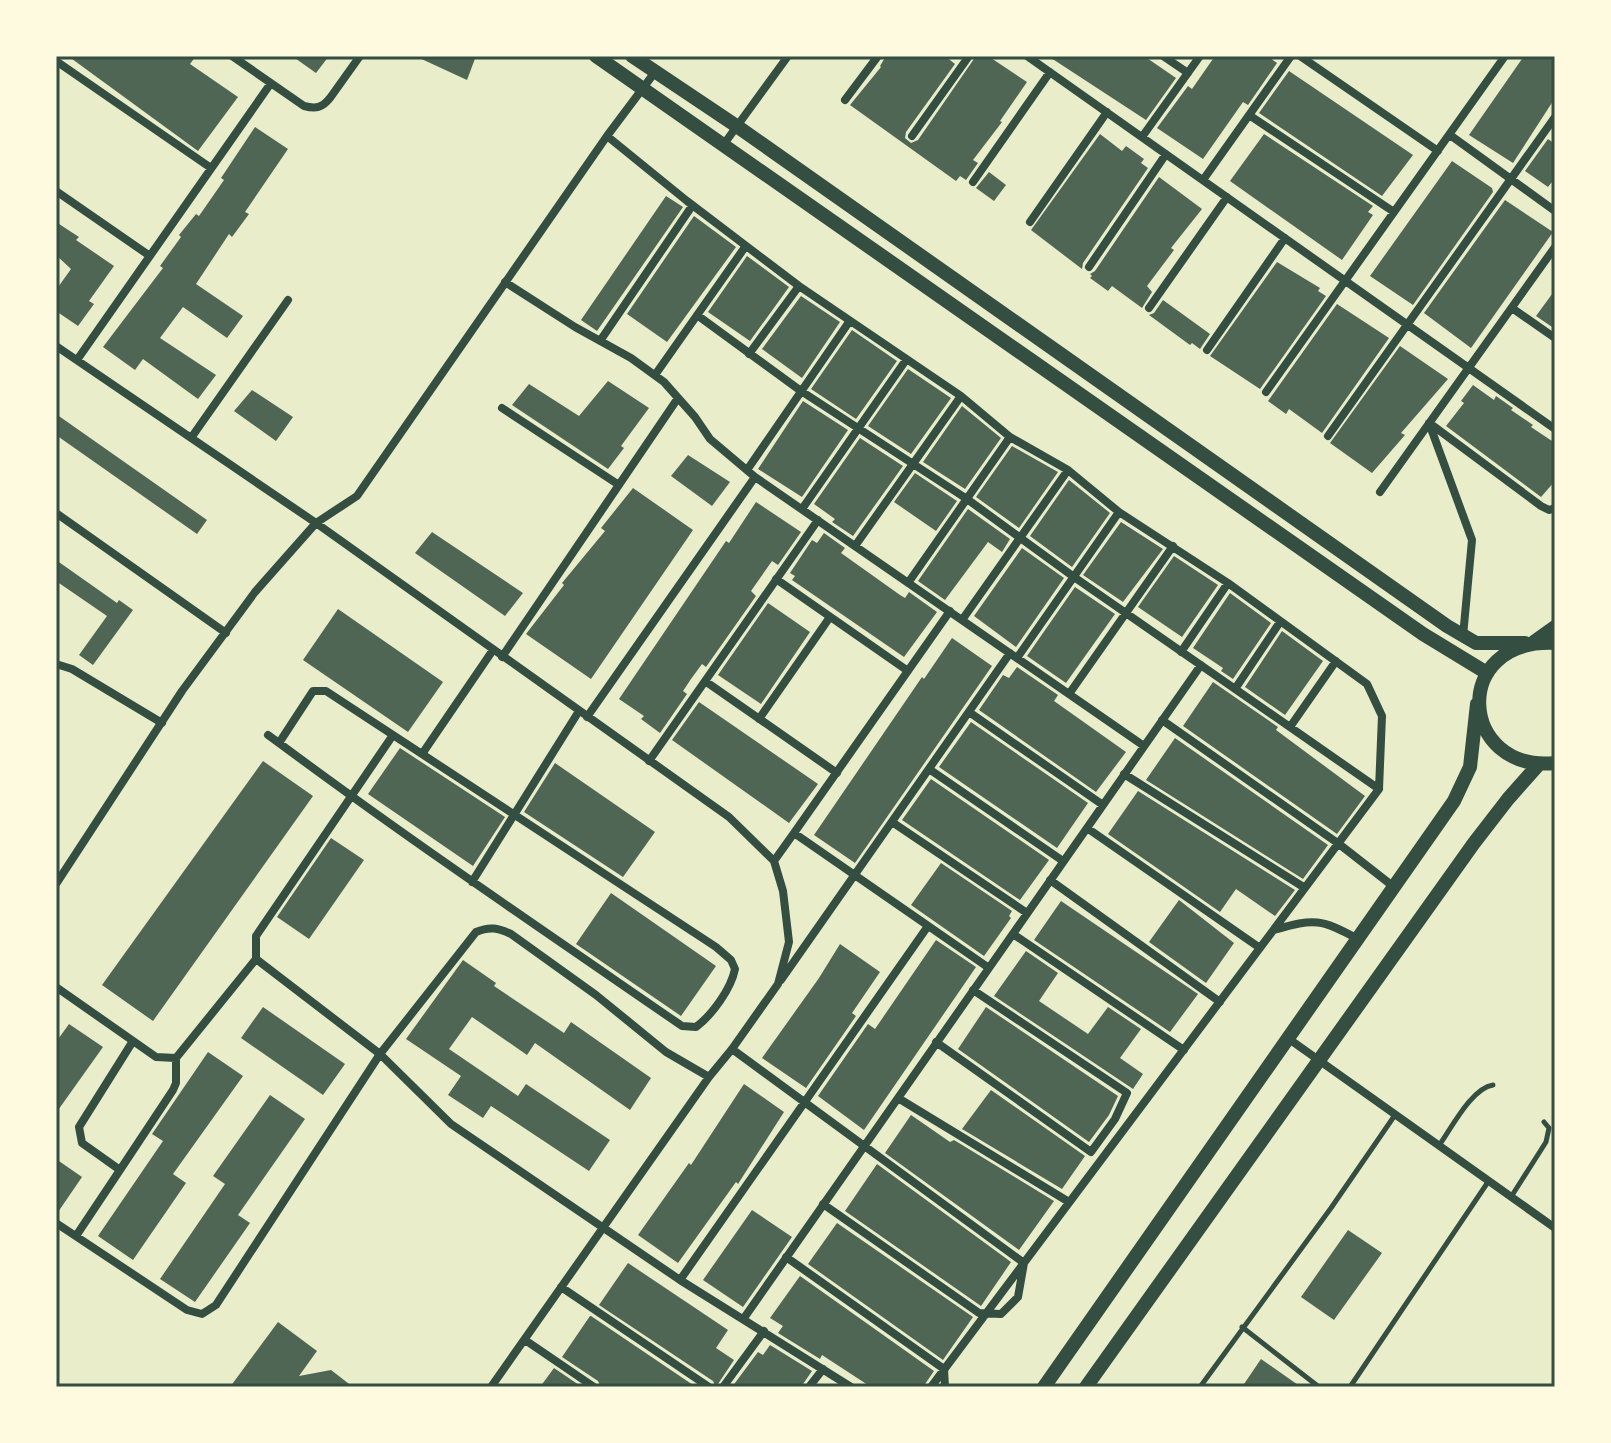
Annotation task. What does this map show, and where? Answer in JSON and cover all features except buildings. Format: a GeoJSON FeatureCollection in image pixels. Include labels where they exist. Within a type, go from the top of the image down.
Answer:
{"type":"FeatureCollection","features":[{"type":"Feature","properties":{"kind":"street"},"geometry":{"type":"LineString","coordinates":[[232,56],[304,106],[314,108],[324,105],[360,56]]}},
{"type":"Feature","properties":{"kind":"street"},"geometry":{"type":"LineString","coordinates":[[596,56],[1423,634],[1487,673]]}},
{"type":"Feature","properties":{"kind":"street"},"geometry":{"type":"LineString","coordinates":[[632,56],[738,127],[1463,636],[1476,643],[1555,643]]}},
{"type":"Feature","properties":{"kind":"street"},"geometry":{"type":"LineString","coordinates":[[724,144],[788,56]]}},
{"type":"Feature","properties":{"kind":"street"},"geometry":{"type":"LineString","coordinates":[[845,100],[878,56]]}},
{"type":"Feature","properties":{"kind":"street"},"geometry":{"type":"LineString","coordinates":[[912,136],[969,56]]}},
{"type":"Feature","properties":{"kind":"street"},"geometry":{"type":"LineString","coordinates":[[1027,56],[1555,429]]}},
{"type":"Feature","properties":{"kind":"street"},"geometry":{"type":"LineString","coordinates":[[1163,56],[1188,73]]}},
{"type":"Feature","properties":{"kind":"street"},"geometry":{"type":"LineString","coordinates":[[1142,137],[1200,56]]}},
{"type":"Feature","properties":{"kind":"street"},"geometry":{"type":"LineString","coordinates":[[1203,180],[1291,56]]}},
{"type":"Feature","properties":{"kind":"street"},"geometry":{"type":"LineString","coordinates":[[1300,56],[1438,151]]}},
{"type":"Feature","properties":{"kind":"street"},"geometry":{"type":"LineString","coordinates":[[1266,392],[1505,56]]}},
{"type":"Feature","properties":{"kind":"street"},"geometry":{"type":"LineString","coordinates":[[56,61],[211,168]]}},
{"type":"Feature","properties":{"kind":"street"},"geometry":{"type":"LineString","coordinates":[[56,884],[162,723],[255,592],[316,523],[357,496],[607,136],[655,72]]}},
{"type":"Feature","properties":{"kind":"street"},"geometry":{"type":"LineString","coordinates":[[973,182],[1050,72]]}},
{"type":"Feature","properties":{"kind":"street"},"geometry":{"type":"LineString","coordinates":[[77,360],[271,83]]}},
{"type":"Feature","properties":{"kind":"street"},"geometry":{"type":"LineString","coordinates":[[1030,222],[1107,112]]}},
{"type":"Feature","properties":{"kind":"street"},"geometry":{"type":"LineString","coordinates":[[1249,115],[1394,212]]}},
{"type":"Feature","properties":{"kind":"street"},"geometry":{"type":"LineString","coordinates":[[1328,436],[1555,117]]}},
{"type":"Feature","properties":{"kind":"street"},"geometry":{"type":"LineString","coordinates":[[1450,135],[1555,211]]}},
{"type":"Feature","properties":{"kind":"street"},"geometry":{"type":"LineString","coordinates":[[607,136],[692,206],[799,286],[961,396],[1010,437],[1068,470],[1119,512],[1228,583],[1367,684],[1382,716],[1379,789],[931,1387]]}},
{"type":"Feature","properties":{"kind":"street"},"geometry":{"type":"LineString","coordinates":[[1089,267],[1166,154]]}},
{"type":"Feature","properties":{"kind":"street"},"geometry":{"type":"LineString","coordinates":[[56,191],[150,256]]}},
{"type":"Feature","properties":{"kind":"street"},"geometry":{"type":"LineString","coordinates":[[1149,308],[1227,197]]}},
{"type":"Feature","properties":{"kind":"street"},"geometry":{"type":"LineString","coordinates":[[600,341],[692,206]]}},
{"type":"Feature","properties":{"kind":"street"},"geometry":{"type":"LineString","coordinates":[[1207,350],[1285,238]]}},
{"type":"Feature","properties":{"kind":"street"},"geometry":{"type":"LineString","coordinates":[[655,375],[745,247]]}},
{"type":"Feature","properties":{"kind":"street"},"geometry":{"type":"LineString","coordinates":[[1380,492],[1555,247]]}},
{"type":"Feature","properties":{"kind":"street"},"geometry":{"type":"LineString","coordinates":[[505,282],[655,375],[678,398],[710,439],[755,477],[1144,746]]}},
{"type":"Feature","properties":{"kind":"street"},"geometry":{"type":"LineString","coordinates":[[749,354],[799,286]]}},
{"type":"Feature","properties":{"kind":"street"},"geometry":{"type":"LineString","coordinates":[[191,438],[288,300]]}},
{"type":"Feature","properties":{"kind":"street"},"geometry":{"type":"LineString","coordinates":[[1512,308],[1555,338]]}},
{"type":"Feature","properties":{"kind":"street"},"geometry":{"type":"LineString","coordinates":[[697,315],[801,391],[967,499],[1379,789]]}},
{"type":"Feature","properties":{"kind":"street"},"geometry":{"type":"LineString","coordinates":[[747,470],[849,322]]}},
{"type":"Feature","properties":{"kind":"street"},"geometry":{"type":"LineString","coordinates":[[56,346],[316,523],[729,817],[774,861],[783,891],[789,942],[778,984]]}},
{"type":"Feature","properties":{"kind":"street"},"geometry":{"type":"LineString","coordinates":[[802,509],[906,360]]}},
{"type":"Feature","properties":{"kind":"street"},"geometry":{"type":"LineString","coordinates":[[855,546],[961,396]]}},
{"type":"Feature","properties":{"kind":"street"},"geometry":{"type":"LineString","coordinates":[[502,657],[678,398]]}},
{"type":"Feature","properties":{"kind":"street"},"geometry":{"type":"LineString","coordinates":[[502,408],[619,485]]}},
{"type":"Feature","properties":{"kind":"street"},"geometry":{"type":"LineString","coordinates":[[1429,423],[1472,540],[1463,636]]}},
{"type":"Feature","properties":{"kind":"street"},"geometry":{"type":"LineString","coordinates":[[1429,423],[1541,506],[1549,510],[1555,508]]}},
{"type":"Feature","properties":{"kind":"street"},"geometry":{"type":"LineString","coordinates":[[908,583],[1010,437]]}},
{"type":"Feature","properties":{"kind":"street"},"geometry":{"type":"LineString","coordinates":[[962,620],[1068,470]]}},
{"type":"Feature","properties":{"kind":"street"},"geometry":{"type":"LineString","coordinates":[[472,882],[583,714],[755,477]]}},
{"type":"Feature","properties":{"kind":"street"},"geometry":{"type":"LineString","coordinates":[[491,1387],[969,712],[1074,577],[1119,512]]}},
{"type":"Feature","properties":{"kind":"street"},"geometry":{"type":"LineString","coordinates":[[56,513],[226,633]]}},
{"type":"Feature","properties":{"kind":"street"},"geometry":{"type":"LineString","coordinates":[[649,761],[818,520]]}},
{"type":"Feature","properties":{"kind":"street"},"geometry":{"type":"LineString","coordinates":[[1069,694],[1173,546]]}},
{"type":"Feature","properties":{"kind":"street"},"geometry":{"type":"LineString","coordinates":[[776,579],[908,671]]}},
{"type":"Feature","properties":{"kind":"street"},"geometry":{"type":"LineString","coordinates":[[1181,652],[1228,583]]}},
{"type":"Feature","properties":{"kind":"street"},"geometry":{"type":"LineString","coordinates":[[774,861],[950,611]]}},
{"type":"Feature","properties":{"kind":"street"},"geometry":{"type":"LineString","coordinates":[[759,719],[830,617]]}},
{"type":"Feature","properties":{"kind":"street"},"geometry":{"type":"LineString","coordinates":[[1235,689],[1280,622]]}},
{"type":"Feature","properties":{"kind":"street"},"geometry":{"type":"LineString","coordinates":[[1044,1387],[1454,801],[1470,767],[1477,704],[1487,673],[1504,655],[1555,627]]}},
{"type":"Feature","properties":{"kind":"street"},"geometry":{"type":"LineString","coordinates":[[422,754],[493,650]]}},
{"type":"Feature","properties":{"kind":"street"},"geometry":{"type":"LineString","coordinates":[[1290,727],[1336,661]]}},
{"type":"Feature","properties":{"kind":"street"},"geometry":{"type":"LineString","coordinates":[[56,664],[72,669],[162,723]]}},
{"type":"Feature","properties":{"kind":"street"},"geometry":{"type":"LineString","coordinates":[[744,1318],[1201,665]]}},
{"type":"Feature","properties":{"kind":"street"},"geometry":{"type":"LineString","coordinates":[[705,681],[837,773]]}},
{"type":"Feature","properties":{"kind":"street"},"geometry":{"type":"LineString","coordinates":[[268,735],[350,796],[472,882],[682,1026],[696,1027],[705,1020],[733,979],[735,969],[731,960],[716,947],[326,691],[313,691],[279,743]]}},
{"type":"Feature","properties":{"kind":"street"},"geometry":{"type":"LineString","coordinates":[[1477,704],[1491,739],[1505,752],[1521,761],[1555,763]]}},
{"type":"Feature","properties":{"kind":"street"},"geometry":{"type":"LineString","coordinates":[[969,712],[1103,805]]}},
{"type":"Feature","properties":{"kind":"street"},"geometry":{"type":"LineString","coordinates":[[1162,720],[1339,844],[1395,888]]}},
{"type":"Feature","properties":{"kind":"street"},"geometry":{"type":"LineString","coordinates":[[76,1236],[173,1090],[176,1058],[256,959],[256,936],[393,735]]}},
{"type":"Feature","properties":{"kind":"street"},"geometry":{"type":"LineString","coordinates":[[1086,1387],[1474,843],[1539,764]]}},
{"type":"Feature","properties":{"kind":"street"},"geometry":{"type":"LineString","coordinates":[[929,769],[1063,861]]}},
{"type":"Feature","properties":{"kind":"street"},"geometry":{"type":"LineString","coordinates":[[1124,774],[1305,888]]}},
{"type":"Feature","properties":{"kind":"street"},"geometry":{"type":"LineString","coordinates":[[892,822],[1027,913]]}},
{"type":"Feature","properties":{"kind":"street"},"geometry":{"type":"LineString","coordinates":[[1087,828],[1260,948]]}},
{"type":"Feature","properties":{"kind":"street"},"geometry":{"type":"LineString","coordinates":[[794,833],[989,968]]}},
{"type":"Feature","properties":{"kind":"street"},"geometry":{"type":"LineString","coordinates":[[1050,880],[1220,1002]]}},
{"type":"Feature","properties":{"kind":"street"},"geometry":{"type":"LineString","coordinates":[[1274,930],[1325,921],[1359,939]]}},
{"type":"Feature","properties":{"kind":"street"},"geometry":{"type":"LineString","coordinates":[[680,1280],[928,926]]}},
{"type":"Feature","properties":{"kind":"street"},"geometry":{"type":"LineString","coordinates":[[56,1223],[187,1310],[202,1314],[216,1305],[380,1054],[476,932],[486,927],[511,934],[596,995],[666,1052],[709,1077]]}},
{"type":"Feature","properties":{"kind":"street"},"geometry":{"type":"LineString","coordinates":[[1013,934],[1184,1050]]}},
{"type":"Feature","properties":{"kind":"street"},"geometry":{"type":"LineString","coordinates":[[256,959],[380,1054],[451,1124],[680,1280],[851,1387]]}},
{"type":"Feature","properties":{"kind":"street"},"geometry":{"type":"LineString","coordinates":[[56,987],[156,1057],[176,1058]]}},
{"type":"Feature","properties":{"kind":"street"},"geometry":{"type":"LineString","coordinates":[[936,1042],[1091,1152],[1115,1119],[1127,1093],[973,990]]}},
{"type":"Feature","properties":{"kind":"street"},"geometry":{"type":"LineString","coordinates":[[1289,1039],[1555,1228]]}},
{"type":"Feature","properties":{"kind":"street"},"geometry":{"type":"LineString","coordinates":[[120,1170],[82,1143],[79,1127],[133,1041]]}},
{"type":"Feature","properties":{"kind":"street"},"geometry":{"type":"LineString","coordinates":[[732,1049],[1024,1263]]}},
{"type":"Feature","properties":{"kind":"street"},"geometry":{"type":"LineString","coordinates":[[898,1098],[1069,1202]]}},
{"type":"Feature","properties":{"kind":"street"},"geometry":{"type":"LineString","coordinates":[[823,1204],[979,1313],[1001,1314],[1011,1307],[1018,1297],[1024,1263]]}},
{"type":"Feature","properties":{"kind":"street"},"geometry":{"type":"LineString","coordinates":[[786,1257],[944,1369]]}},
{"type":"Feature","properties":{"kind":"street"},"geometry":{"type":"LineString","coordinates":[[561,1287],[709,1387]]}},
{"type":"Feature","properties":{"kind":"street"},"geometry":{"type":"LineString","coordinates":[[723,1387],[764,1331]]}},
{"type":"Feature","properties":{"kind":"street"},"geometry":{"type":"LineString","coordinates":[[525,1340],[594,1387]]}},
{"type":"Feature","properties":{"kind":"street"},"geometry":{"type":"LineString","coordinates":[[809,1387],[823,1369]]}},
{"type":"Feature","properties":{"kind":"street"},"geometry":{"type":"LineString","coordinates":[[944,1369],[945,1387]]}},
{"type":"Feature","properties":{"kind":"lane"},"geometry":{"type":"LineString","coordinates":[[1440,1144],[1476,1095],[1493,1085]]}},
{"type":"Feature","properties":{"kind":"lane"},"geometry":{"type":"LineString","coordinates":[[1201,1387],[1396,1114]]}},
{"type":"Feature","properties":{"kind":"lane"},"geometry":{"type":"LineString","coordinates":[[1511,1198],[1546,1142],[1549,1128],[1544,1122]]}},
{"type":"Feature","properties":{"kind":"lane"},"geometry":{"type":"LineString","coordinates":[[1350,1387],[1488,1182]]}},
{"type":"Feature","properties":{"kind":"lane"},"geometry":{"type":"LineString","coordinates":[[1242,1327],[1319,1387]]}}]}
